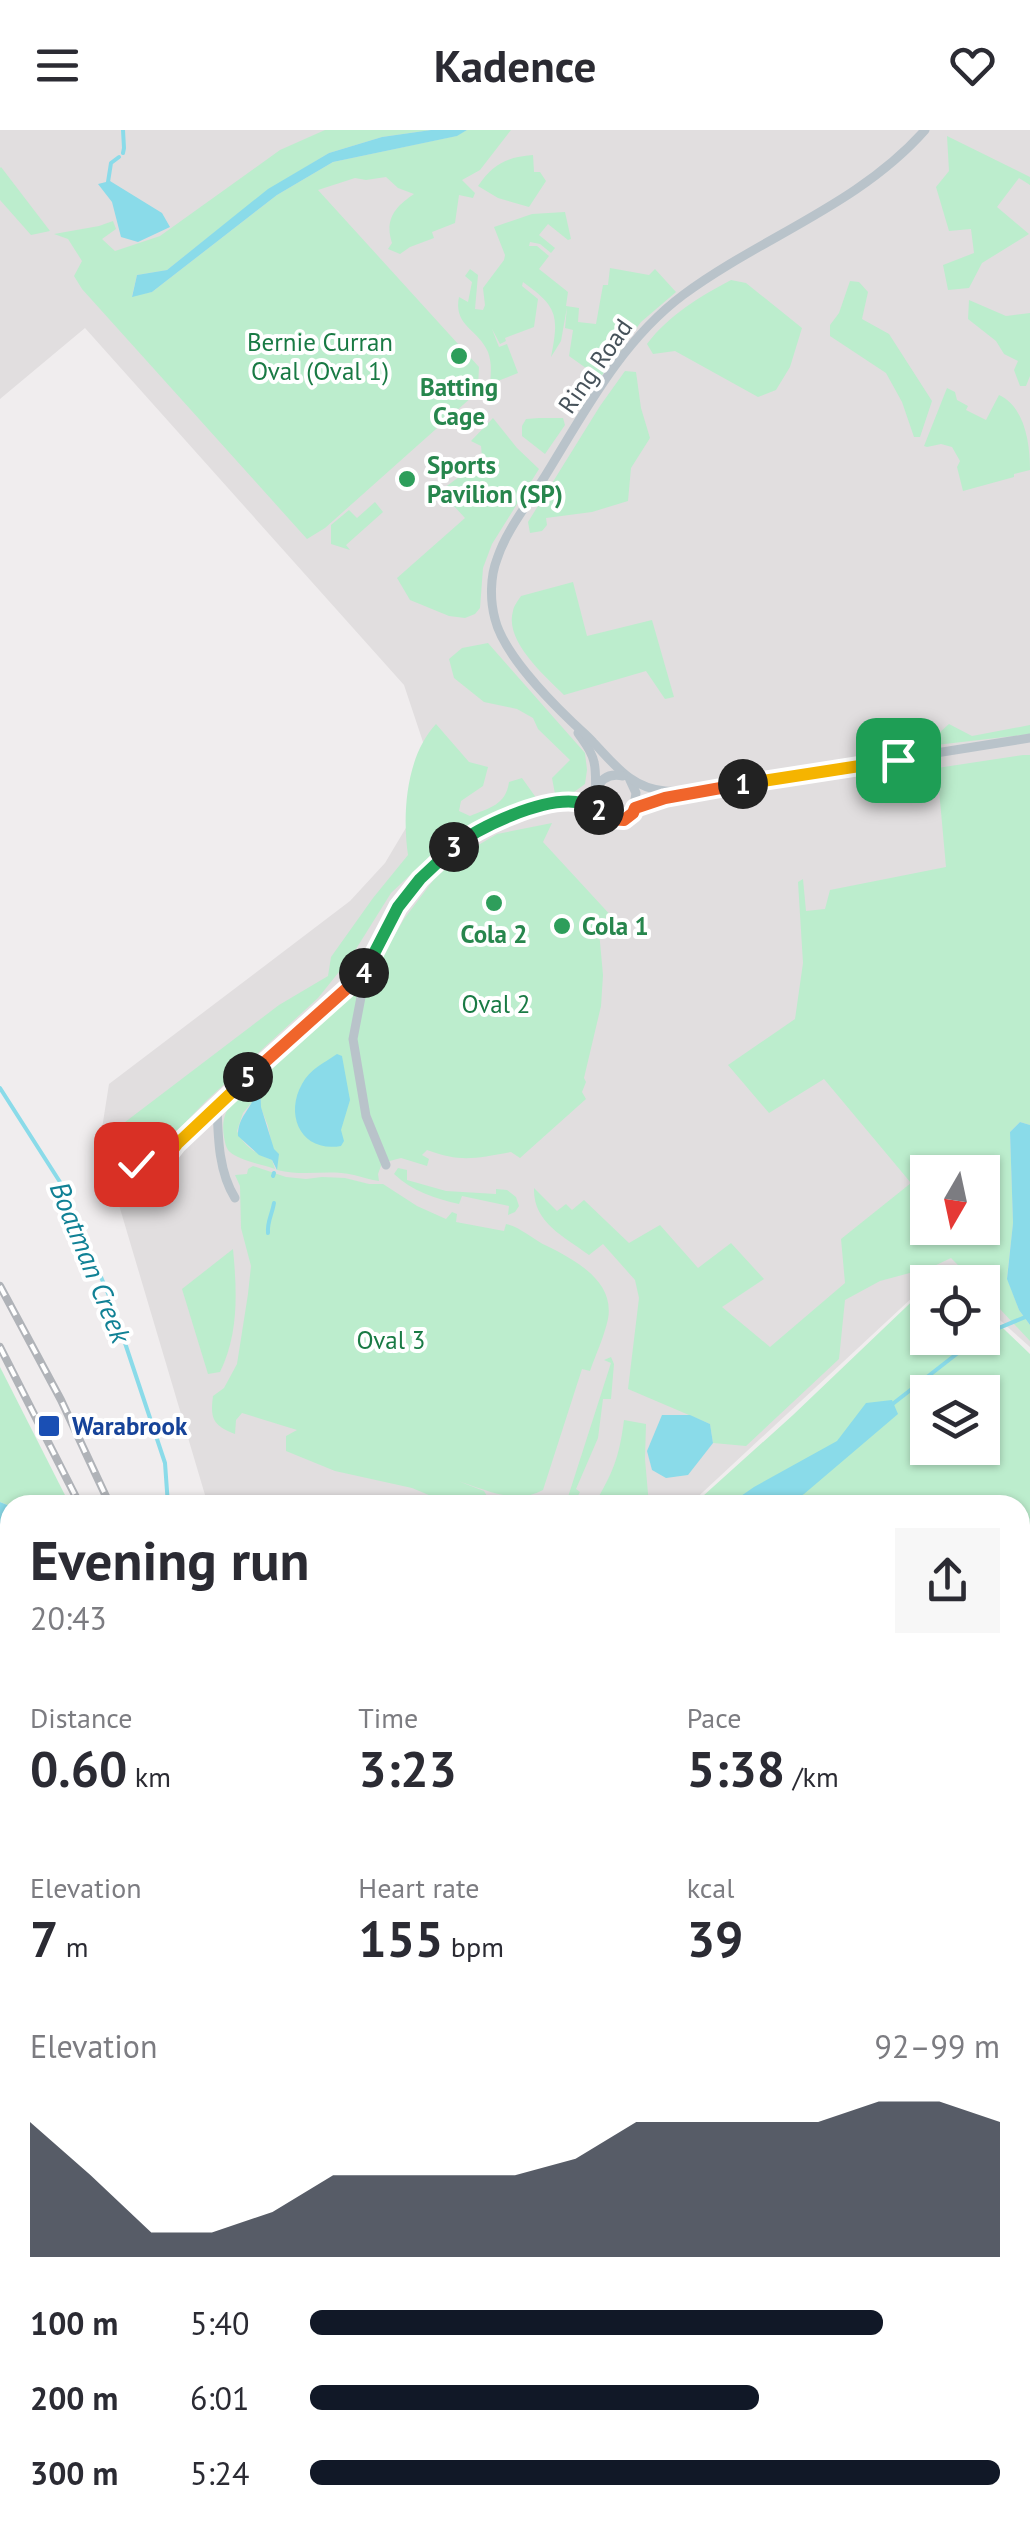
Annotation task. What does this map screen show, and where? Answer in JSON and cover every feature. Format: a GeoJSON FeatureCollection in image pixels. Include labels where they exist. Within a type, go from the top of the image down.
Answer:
{"type":"FeatureCollection","features":[{"type":"Feature","properties":{"kind":"street","name":"Ring Road"},"geometry":{"type":"LineString","coordinates":[[628,778],[571,722],[510,652],[495,620],[492,579],[496,559],[617,363],[644,328],[696,286],[886,169],[925,130]]}},
{"type":"Feature","properties":{"kind":"street","name":"Ring Road"},"geometry":{"type":"LineString","coordinates":[[571,722],[591,752],[597,808]]}},
{"type":"Feature","properties":{"kind":"street"},"geometry":{"type":"LineString","coordinates":[[635,808],[654,800],[710,789],[1030,738]]}},
{"type":"Feature","properties":{"kind":"street"},"geometry":{"type":"LineString","coordinates":[[386,1165],[366,1116],[353,1040],[366,971],[375,948],[398,907],[420,879],[466,837],[500,818],[576,802],[595,793],[612,775],[663,791],[710,789]]}},
{"type":"Feature","properties":{"kind":"street"},"geometry":{"type":"LineString","coordinates":[[576,802],[597,808],[610,819],[629,817],[635,808],[636,792],[628,778]]}},
{"type":"Feature","properties":{"kind":"street"},"geometry":{"type":"LineString","coordinates":[[177,1144],[145,1138],[135,1152],[136,1164],[147,1171],[157,1170],[217,1104],[366,971]]}},
{"type":"Feature","properties":{"kind":"street"},"geometry":{"type":"LineString","coordinates":[[217,1104],[222,1160],[228,1187],[236,1198]]}},
{"type":"Feature","properties":{"kind":"shaded area"},"geometry":{"type":"Polygon","coordinates":[[[0,130],[1030,130],[1030,1347],[1000,1320],[1000,1265],[910,1265],[910,1300],[700,1495],[205,1495],[100,1141],[109,1084],[350,901],[385,863],[413,816],[424,745],[404,685],[85,328],[0,399],[0,130]]]}},
{"type":"Feature","properties":{"kind":"green space","name":"Bernie Curran Oval (Oval 1)"},"geometry":{"type":"Polygon","coordinates":[[[325,130],[431,130],[382,137],[329,153],[268,190],[167,270],[137,275],[132,296],[152,292],[277,195],[333,162],[456,136],[467,130],[511,130],[480,170],[462,180],[475,193],[473,198],[459,195],[455,223],[432,232],[434,238],[400,254],[388,249],[392,243],[391,220],[397,208],[414,194],[398,188],[386,177],[355,178],[318,190],[479,367],[478,387],[473,396],[325,528],[307,539],[82,289],[74,276],[82,261],[68,239],[54,234],[113,221],[116,229],[102,239],[115,251],[160,236],[280,150],[325,130]]]}},
{"type":"Feature","properties":{"kind":"green space"},"geometry":{"type":"Polygon","coordinates":[[[947,136],[1030,177],[1030,185],[1019,178],[997,207],[1029,234],[982,263],[969,288],[948,290],[943,265],[974,253],[971,229],[949,231],[936,187],[949,171],[947,136]]]}},
{"type":"Feature","properties":{"kind":"green space"},"geometry":{"type":"Polygon","coordinates":[[[533,155],[534,172],[540,172],[546,181],[529,207],[498,198],[478,186],[501,163],[533,155]]]}},
{"type":"Feature","properties":{"kind":"green space"},"geometry":{"type":"Polygon","coordinates":[[[0,168],[50,231],[31,235],[0,200],[0,168]]]}},
{"type":"Feature","properties":{"kind":"green space"},"geometry":{"type":"Polygon","coordinates":[[[565,212],[571,239],[548,224],[539,235],[555,248],[551,253],[540,244],[530,242],[529,246],[537,246],[549,256],[539,269],[568,292],[566,306],[579,308],[578,322],[596,324],[610,268],[649,275],[655,269],[676,292],[641,322],[600,378],[569,356],[573,330],[565,328],[567,307],[561,341],[551,357],[553,313],[543,298],[523,282],[522,286],[538,299],[534,327],[505,338],[500,344],[492,329],[499,347],[507,344],[518,373],[490,384],[488,352],[463,321],[458,307],[459,297],[468,302],[472,282],[465,276],[470,269],[478,275],[475,309],[483,310],[483,288],[505,255],[494,227],[532,214],[565,212]]]}},
{"type":"Feature","properties":{"kind":"green space"},"geometry":{"type":"Polygon","coordinates":[[[731,280],[746,283],[802,328],[790,367],[776,390],[758,397],[675,351],[653,354],[647,344],[685,308],[731,280]]]}},
{"type":"Feature","properties":{"kind":"green space"},"geometry":{"type":"Polygon","coordinates":[[[850,281],[859,282],[868,292],[862,319],[889,334],[932,401],[920,437],[914,437],[902,402],[886,373],[830,336],[830,325],[839,313],[850,281]]]}},
{"type":"Feature","properties":{"kind":"green space"},"geometry":{"type":"Polygon","coordinates":[[[969,300],[1006,316],[1030,313],[1030,376],[1026,386],[1020,386],[1014,370],[1018,361],[1004,354],[996,341],[968,319],[969,300]]]}},
{"type":"Feature","properties":{"kind":"green space"},"geometry":{"type":"Polygon","coordinates":[[[625,371],[636,372],[650,438],[631,468],[628,501],[592,512],[546,518],[547,525],[542,531],[530,533],[528,522],[625,371]]]}},
{"type":"Feature","properties":{"kind":"green space"},"geometry":{"type":"Polygon","coordinates":[[[947,388],[968,406],[966,410],[986,420],[999,395],[1008,401],[1024,427],[1030,470],[963,491],[957,467],[960,461],[952,447],[924,446],[947,388]]]}},
{"type":"Feature","properties":{"kind":"green space"},"geometry":{"type":"Polygon","coordinates":[[[493,418],[539,469],[492,544],[483,568],[480,608],[465,618],[449,616],[410,600],[397,578],[465,518],[440,491],[463,474],[484,477],[481,446],[471,441],[493,418]]]}},
{"type":"Feature","properties":{"kind":"green space"},"geometry":{"type":"Polygon","coordinates":[[[563,418],[565,425],[545,454],[522,436],[526,419],[563,418]]]}},
{"type":"Feature","properties":{"kind":"green space"},"geometry":{"type":"Polygon","coordinates":[[[375,502],[383,512],[346,545],[350,550],[331,544],[331,525],[349,510],[357,518],[375,502]]]}},
{"type":"Feature","properties":{"kind":"green space"},"geometry":{"type":"Polygon","coordinates":[[[573,582],[587,636],[652,620],[674,697],[665,699],[646,671],[564,695],[537,668],[514,634],[514,607],[521,596],[573,582]]]}},
{"type":"Feature","properties":{"kind":"green space"},"geometry":{"type":"Polygon","coordinates":[[[488,643],[585,753],[585,784],[574,792],[555,794],[552,778],[570,760],[538,729],[533,718],[517,709],[484,702],[454,678],[449,659],[462,648],[488,643]]]}},
{"type":"Feature","properties":{"kind":"green space"},"geometry":{"type":"Polygon","coordinates":[[[436,724],[469,762],[488,767],[483,786],[461,801],[459,811],[470,816],[490,808],[504,796],[509,782],[522,778],[537,799],[492,814],[443,844],[391,893],[351,957],[318,998],[206,1101],[132,1184],[123,1180],[112,1132],[279,1005],[328,976],[331,957],[408,855],[406,822],[412,769],[436,724]]]}},
{"type":"Feature","properties":{"kind":"green space"},"geometry":{"type":"Polygon","coordinates":[[[949,724],[972,736],[1030,725],[1030,734],[910,748],[913,741],[940,732],[949,724]]]}},
{"type":"Feature","properties":{"kind":"green space"},"geometry":{"type":"Polygon","coordinates":[[[1030,755],[1030,1125],[1020,1122],[1010,1132],[1013,1223],[1007,1278],[1019,1310],[1030,1325],[1030,1341],[1000,1309],[1000,1265],[958,1265],[951,1258],[936,1265],[910,1265],[910,1273],[880,1281],[845,1300],[839,1359],[746,1446],[713,1443],[710,1424],[628,1389],[639,1298],[635,1280],[603,1244],[589,1255],[544,1220],[534,1188],[557,1211],[566,1204],[572,1210],[584,1200],[629,1243],[660,1225],[698,1268],[731,1243],[764,1279],[722,1307],[770,1347],[845,1283],[841,1239],[910,1184],[910,1245],[1000,1245],[1000,1155],[910,1155],[910,1182],[824,1079],[769,1113],[728,1065],[795,1019],[803,963],[798,882],[803,879],[806,911],[825,909],[830,890],[946,867],[937,768],[1030,755]]]}},
{"type":"Feature","properties":{"kind":"green space","name":"Oval 2"},"geometry":{"type":"Polygon","coordinates":[[[552,823],[543,842],[614,919],[599,931],[601,1006],[584,1078],[582,1092],[586,1099],[520,1158],[511,1152],[460,1158],[427,1150],[422,1155],[429,1159],[427,1166],[401,1158],[382,1163],[379,1181],[344,1173],[277,1170],[261,1108],[260,1076],[375,968],[404,919],[435,878],[458,857],[497,834],[552,823]]]}},
{"type":"Feature","properties":{"kind":"green space"},"geometry":{"type":"Polygon","coordinates":[[[258,1079],[253,1101],[243,1113],[237,1131],[252,1149],[272,1160],[275,1169],[234,1155],[224,1137],[227,1110],[258,1079]]]}},
{"type":"Feature","properties":{"kind":"green space","name":"Oval 3"},"geometry":{"type":"Polygon","coordinates":[[[253,1166],[286,1177],[345,1178],[383,1184],[446,1219],[452,1212],[457,1214],[456,1222],[504,1231],[506,1224],[511,1225],[591,1274],[605,1294],[608,1319],[590,1371],[582,1369],[543,1490],[506,1495],[458,1481],[486,1495],[429,1495],[335,1471],[286,1451],[286,1436],[297,1430],[242,1413],[236,1420],[235,1434],[218,1424],[213,1416],[213,1396],[224,1388],[237,1364],[248,1294],[251,1266],[241,1228],[240,1186],[235,1175],[247,1174],[253,1166]]]}},
{"type":"Feature","properties":{"kind":"green space"},"geometry":{"type":"Polygon","coordinates":[[[398,1168],[407,1170],[407,1180],[446,1191],[496,1194],[496,1189],[507,1190],[519,1206],[508,1215],[509,1206],[462,1196],[459,1204],[442,1200],[401,1180],[394,1174],[398,1168]]]}},
{"type":"Feature","properties":{"kind":"green space"},"geometry":{"type":"Polygon","coordinates":[[[233,1249],[236,1296],[231,1342],[220,1372],[208,1374],[182,1289],[233,1249]]]}},
{"type":"Feature","properties":{"kind":"green space"},"geometry":{"type":"Polygon","coordinates":[[[910,1303],[910,1355],[1000,1355],[1000,1325],[1030,1354],[1030,1495],[704,1495],[910,1303]]]}},
{"type":"Feature","properties":{"kind":"green space"},"geometry":{"type":"Polygon","coordinates":[[[611,1357],[614,1364],[611,1399],[603,1399],[598,1438],[576,1489],[580,1492],[569,1495],[611,1363],[604,1360],[611,1357]]]}},
{"type":"Feature","properties":{"kind":"green space"},"geometry":{"type":"Polygon","coordinates":[[[0,1367],[65,1495],[0,1495],[0,1367]]]}},
{"type":"Feature","properties":{"kind":"green space"},"geometry":{"type":"Polygon","coordinates":[[[624,1420],[646,1424],[648,1495],[599,1495],[620,1445],[624,1420]]]}},
{"type":"Feature","properties":{"kind":"water"},"geometry":{"type":"Polygon","coordinates":[[[467,130],[457,136],[333,162],[277,195],[152,292],[132,297],[137,275],[167,270],[268,189],[329,153],[382,137],[467,130]]]}},
{"type":"Feature","properties":{"kind":"water"},"geometry":{"type":"Polygon","coordinates":[[[110,181],[162,213],[170,227],[138,242],[121,237],[112,202],[98,184],[110,181]]]}},
{"type":"Feature","properties":{"kind":"water"},"geometry":{"type":"Polygon","coordinates":[[[337,1054],[342,1056],[350,1100],[341,1130],[344,1141],[341,1146],[327,1147],[316,1144],[300,1130],[295,1108],[305,1079],[337,1054]]]}},
{"type":"Feature","properties":{"kind":"water"},"geometry":{"type":"Polygon","coordinates":[[[260,1076],[261,1107],[279,1154],[277,1170],[272,1160],[259,1155],[238,1136],[260,1076]]]}},
{"type":"Feature","properties":{"kind":"water"},"geometry":{"type":"Polygon","coordinates":[[[1020,1122],[1030,1125],[1030,1325],[1019,1310],[1007,1279],[1013,1223],[1010,1132],[1020,1122]]]}},
{"type":"Feature","properties":{"kind":"water"},"geometry":{"type":"Polygon","coordinates":[[[892,1400],[898,1414],[804,1494],[742,1495],[837,1441],[866,1403],[892,1400]]]}},
{"type":"Feature","properties":{"kind":"water"},"geometry":{"type":"Polygon","coordinates":[[[662,1415],[690,1415],[710,1424],[713,1443],[688,1475],[666,1478],[652,1470],[647,1451],[662,1415]]]}},
{"type":"Feature","properties":{"kind":"waterway"},"geometry":{"type":"LineString","coordinates":[[123,130],[123,153]]}},
{"type":"Feature","properties":{"kind":"waterway"},"geometry":{"type":"LineString","coordinates":[[108,182],[111,163],[119,157]]}},
{"type":"Feature","properties":{"kind":"waterway","name":"Boatman Creek"},"geometry":{"type":"LineString","coordinates":[[0,1088],[60,1182],[110,1298],[165,1463],[167,1495]]}},
{"type":"Feature","properties":{"kind":"waterway"},"geometry":{"type":"LineString","coordinates":[[268,1233],[274,1203]]}},
{"type":"Feature","properties":{"kind":"waterway"},"geometry":{"type":"LineString","coordinates":[[1000,1328],[1030,1315]]}},
{"type":"Feature","properties":{"kind":"waterway"},"geometry":{"type":"LineString","coordinates":[[890,1406],[955,1355]]}},
{"type":"Feature","properties":{"kind":"railway"},"geometry":{"type":"LineString","coordinates":[[0,1286],[61,1400],[105,1495]]}},
{"type":"Feature","properties":{"kind":"railway"},"geometry":{"type":"LineString","coordinates":[[0,1347],[75,1495]]}},
{"type":"Feature","properties":{"kind":"place","name":"Batting Cage"},"geometry":{"type":"Point","coordinates":[459,356]}},
{"type":"Feature","properties":{"kind":"place","name":"Sports Pavilion (SP)"},"geometry":{"type":"Point","coordinates":[407,479]}},
{"type":"Feature","properties":{"kind":"place","name":"Cola 2"},"geometry":{"type":"Point","coordinates":[494,903]}},
{"type":"Feature","properties":{"kind":"place","name":"Cola 1"},"geometry":{"type":"Point","coordinates":[562,926]}},
{"type":"Feature","properties":{"kind":"place","name":"Warabrook"},"geometry":{"type":"Point","coordinates":[49,1426]}},
{"type":"Feature","properties":{"kind":"route"},"geometry":{"type":"LineString","coordinates":[[136,1164],[142,1170],[157,1170],[217,1104],[366,971],[398,907],[420,879],[466,837],[500,818],[576,802],[597,808],[610,819],[624,820],[635,808],[654,800],[898,760]]}}]}
